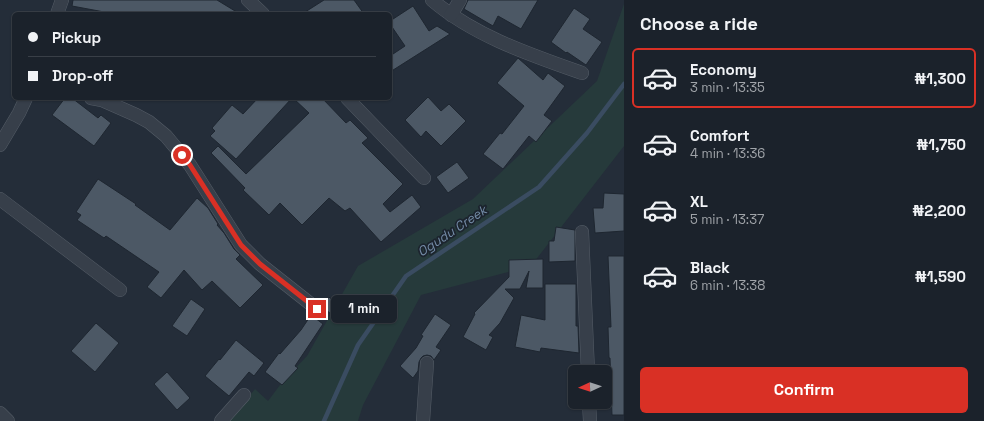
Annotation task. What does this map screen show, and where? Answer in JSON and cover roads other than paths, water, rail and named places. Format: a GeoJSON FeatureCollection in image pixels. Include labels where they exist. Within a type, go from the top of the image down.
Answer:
{"type":"FeatureCollection","features":[{"type":"Feature","properties":{"kind":"street"},"geometry":{"type":"LineString","coordinates":[[58,12],[62,0]]}},
{"type":"Feature","properties":{"kind":"street"},"geometry":{"type":"LineString","coordinates":[[248,0],[261,12]]}},
{"type":"Feature","properties":{"kind":"street"},"geometry":{"type":"LineString","coordinates":[[432,0],[451,15],[481,33],[521,51],[582,73]]}},
{"type":"Feature","properties":{"kind":"street"},"geometry":{"type":"LineString","coordinates":[[451,15],[460,0]]}},
{"type":"Feature","properties":{"kind":"street"},"geometry":{"type":"LineString","coordinates":[[0,145],[25,100]]}},
{"type":"Feature","properties":{"kind":"street"},"geometry":{"type":"LineString","coordinates":[[102,100],[136,114],[150,122],[166,136],[190,165],[241,245],[260,264],[317,309]]}},
{"type":"Feature","properties":{"kind":"street"},"geometry":{"type":"LineString","coordinates":[[349,100],[424,178]]}},
{"type":"Feature","properties":{"kind":"street"},"geometry":{"type":"LineString","coordinates":[[0,200],[120,290]]}},
{"type":"Feature","properties":{"kind":"street"},"geometry":{"type":"LineString","coordinates":[[582,232],[588,365]]}},
{"type":"Feature","properties":{"kind":"street"},"geometry":{"type":"LineString","coordinates":[[423,421],[427,363]]}},
{"type":"Feature","properties":{"kind":"street"},"geometry":{"type":"LineString","coordinates":[[221,421],[244,395]]}},
{"type":"Feature","properties":{"kind":"street"},"geometry":{"type":"LineString","coordinates":[[589,409],[590,421]]}},
{"type":"Feature","properties":{"kind":"street"},"geometry":{"type":"LineString","coordinates":[[0,413],[8,421]]}},
{"type":"Feature","properties":{"kind":"waterway","name":"Ogudu Creek"},"geometry":{"type":"LineString","coordinates":[[324,421],[358,345],[406,276],[539,187],[587,133],[624,84]]}}]}
